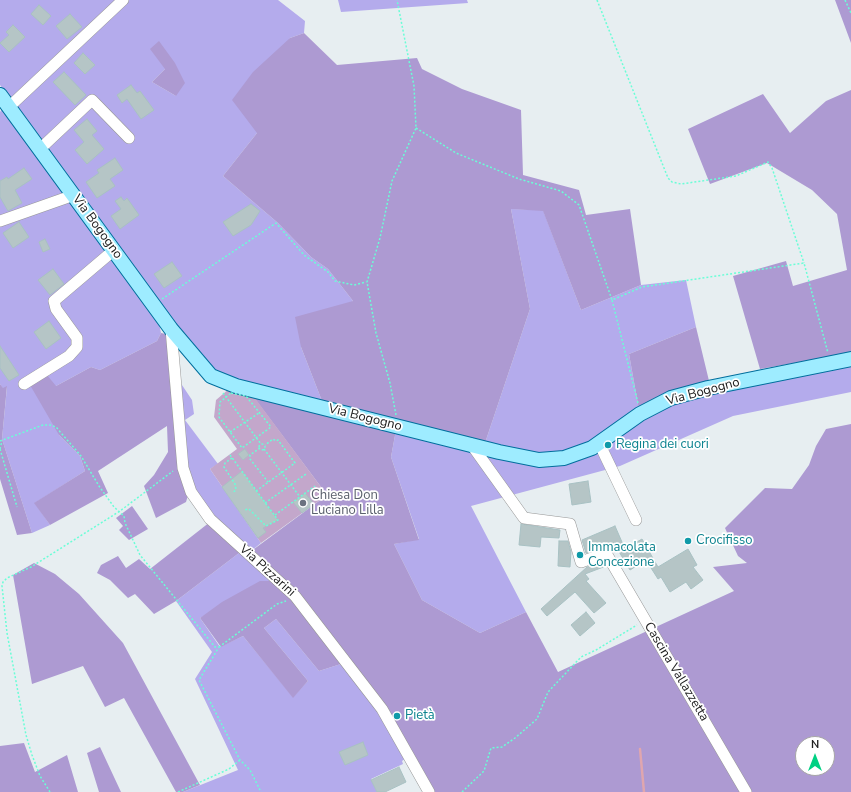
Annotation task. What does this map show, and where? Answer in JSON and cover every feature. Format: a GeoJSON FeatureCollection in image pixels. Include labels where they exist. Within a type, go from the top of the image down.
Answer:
{"type":"FeatureCollection","features":[{"type":"Feature","properties":{"kind":"main road","name":"Via Bogogno"},"geometry":{"type":"LineString","coordinates":[[0,95],[171,330],[211,376],[236,386],[499,452],[539,460],[564,458],[578,454],[599,443],[640,414],[671,398],[708,388],[851,358]]}},
{"type":"Feature","properties":{"kind":"street"},"geometry":{"type":"LineString","coordinates":[[9,107],[123,0]]}},
{"type":"Feature","properties":{"kind":"street"},"geometry":{"type":"LineString","coordinates":[[40,149],[92,100],[129,138]]}},
{"type":"Feature","properties":{"kind":"street"},"geometry":{"type":"LineString","coordinates":[[0,221],[74,195]]}},
{"type":"Feature","properties":{"kind":"street"},"geometry":{"type":"LineString","coordinates":[[24,384],[69,356],[77,347],[77,338],[56,309],[54,302],[114,250]]}},
{"type":"Feature","properties":{"kind":"street","name":"Via Pizzarini"},"geometry":{"type":"LineString","coordinates":[[171,330],[183,464],[191,492],[210,519],[298,598],[382,709],[429,792]]}},
{"type":"Feature","properties":{"kind":"street"},"geometry":{"type":"LineString","coordinates":[[599,443],[636,520]]}},
{"type":"Feature","properties":{"kind":"street","name":"Cascina Vallazzetta"},"geometry":{"type":"LineString","coordinates":[[471,444],[524,518],[570,524],[581,562],[605,553],[746,792]]}},
{"type":"Feature","properties":{"kind":"path"},"geometry":{"type":"LineString","coordinates":[[397,0],[414,86],[416,128],[392,181],[380,238],[367,282],[376,333],[390,383],[397,426]]}},
{"type":"Feature","properties":{"kind":"path"},"geometry":{"type":"LineString","coordinates":[[597,0],[668,178],[672,182],[681,184],[728,178],[768,162],[772,168],[804,263],[831,363]]}},
{"type":"Feature","properties":{"kind":"path"},"geometry":{"type":"LineString","coordinates":[[845,0],[851,13]]}},
{"type":"Feature","properties":{"kind":"path"},"geometry":{"type":"LineString","coordinates":[[416,128],[456,153],[519,179],[561,191],[579,205],[612,300],[640,414]]}},
{"type":"Feature","properties":{"kind":"path"},"geometry":{"type":"LineString","coordinates":[[154,305],[276,223],[304,255],[328,272],[335,281],[354,285],[367,282]]}},
{"type":"Feature","properties":{"kind":"path"},"geometry":{"type":"LineString","coordinates":[[612,300],[642,287],[804,263]]}},
{"type":"Feature","properties":{"kind":"path"},"geometry":{"type":"LineString","coordinates":[[220,390],[256,438],[261,444],[265,445]]}},
{"type":"Feature","properties":{"kind":"path"},"geometry":{"type":"LineString","coordinates":[[231,393],[246,396],[271,427],[242,448],[219,417],[220,402],[226,397],[231,393]]}},
{"type":"Feature","properties":{"kind":"path"},"geometry":{"type":"LineString","coordinates":[[230,432],[259,413]]}},
{"type":"Feature","properties":{"kind":"path"},"geometry":{"type":"LineString","coordinates":[[18,507],[0,449],[1,440],[44,425],[56,427],[81,456],[114,507],[124,516],[125,523],[140,555],[215,647],[219,647]]}},
{"type":"Feature","properties":{"kind":"path"},"geometry":{"type":"LineString","coordinates":[[256,491],[296,463],[278,440],[276,441],[274,439],[265,445],[264,449]]}},
{"type":"Feature","properties":{"kind":"path"},"geometry":{"type":"LineString","coordinates":[[261,444],[260,448],[250,455],[250,459],[268,482]]}},
{"type":"Feature","properties":{"kind":"path"},"geometry":{"type":"LineString","coordinates":[[260,448],[264,449],[300,497]]}},
{"type":"Feature","properties":{"kind":"path"},"geometry":{"type":"LineString","coordinates":[[230,455],[278,520],[266,526],[249,509],[244,510]]}},
{"type":"Feature","properties":{"kind":"path"},"geometry":{"type":"LineString","coordinates":[[232,458],[225,463],[224,467],[235,484],[236,490],[232,493]]}},
{"type":"Feature","properties":{"kind":"path"},"geometry":{"type":"LineString","coordinates":[[50,792],[40,776],[26,735],[7,633],[2,586],[3,582],[7,578],[31,567],[120,512],[183,464]]}},
{"type":"Feature","properties":{"kind":"path"},"geometry":{"type":"LineString","coordinates":[[265,503],[306,474]]}},
{"type":"Feature","properties":{"kind":"path"},"geometry":{"type":"LineString","coordinates":[[275,515],[315,486]]}},
{"type":"Feature","properties":{"kind":"path"},"geometry":{"type":"LineString","coordinates":[[261,792],[250,770],[240,760],[199,680],[219,647],[277,604],[298,598]]}},
{"type":"Feature","properties":{"kind":"path"},"geometry":{"type":"LineString","coordinates":[[462,792],[484,771],[491,748],[502,747],[538,719],[548,692],[581,657],[608,643],[645,620]]}},
{"type":"Feature","properties":{"kind":"path"},"geometry":{"type":"LineString","coordinates":[[178,792],[229,769],[240,760]]}},
{"type":"Feature","properties":{"kind":"shaded area"},"geometry":{"type":"Polygon","coordinates":[[[0,0],[278,0],[305,21],[304,33],[290,38],[257,133],[223,176],[278,223],[311,257],[328,269],[353,301],[301,347],[322,401],[243,381],[218,373],[200,361],[0,85],[0,0]],[[165,69],[152,82],[176,96],[165,69]]]}},
{"type":"Feature","properties":{"kind":"shaded area"},"geometry":{"type":"Polygon","coordinates":[[[338,0],[467,0],[468,3],[341,12],[338,0]]]}},
{"type":"Feature","properties":{"kind":"shaded area"},"geometry":{"type":"Polygon","coordinates":[[[835,0],[851,0],[851,43],[835,0]]]}},
{"type":"Feature","properties":{"kind":"shaded area"},"geometry":{"type":"Polygon","coordinates":[[[304,33],[337,65],[417,58],[422,69],[462,89],[521,110],[523,175],[579,190],[586,215],[630,209],[641,285],[581,310],[543,211],[511,209],[530,309],[485,443],[322,401],[301,347],[295,317],[353,301],[328,269],[311,257],[278,223],[223,176],[257,133],[232,100],[253,72],[290,38],[304,33]]]}},
{"type":"Feature","properties":{"kind":"shaded area"},"geometry":{"type":"Polygon","coordinates":[[[159,41],[175,63],[185,83],[176,96],[152,82],[165,69],[150,49],[159,41]]]}},
{"type":"Feature","properties":{"kind":"shaded area"},"geometry":{"type":"Polygon","coordinates":[[[851,90],[851,353],[760,369],[733,276],[786,261],[793,286],[847,270],[837,214],[812,190],[767,163],[710,184],[688,129],[763,94],[790,133],[826,101],[851,90]]]}},
{"type":"Feature","properties":{"kind":"shaded area"},"geometry":{"type":"Polygon","coordinates":[[[2,109],[65,196],[0,219],[0,112],[2,109]]]}},
{"type":"Feature","properties":{"kind":"shaded area"},"geometry":{"type":"Polygon","coordinates":[[[70,199],[159,323],[161,333],[157,341],[100,370],[91,367],[56,386],[59,435],[80,456],[85,471],[35,503],[50,525],[32,533],[2,439],[7,387],[3,389],[0,384],[0,223],[70,199]]]}},
{"type":"Feature","properties":{"kind":"shaded area"},"geometry":{"type":"Polygon","coordinates":[[[511,209],[543,210],[581,310],[641,285],[686,280],[696,327],[629,354],[639,410],[610,432],[573,452],[538,455],[485,443],[530,309],[511,209]]]}},
{"type":"Feature","properties":{"kind":"shaded area"},"geometry":{"type":"Polygon","coordinates":[[[696,327],[710,385],[639,410],[629,354],[696,327]]]}},
{"type":"Feature","properties":{"kind":"shaded area"},"geometry":{"type":"Polygon","coordinates":[[[161,333],[166,334],[189,492],[186,502],[156,518],[144,486],[154,475],[168,452],[167,426],[98,471],[108,493],[50,525],[34,503],[85,471],[80,456],[59,435],[30,385],[47,375],[56,386],[91,367],[100,370],[157,341],[161,333]]]}},
{"type":"Feature","properties":{"kind":"shaded area"},"geometry":{"type":"Polygon","coordinates":[[[851,362],[851,392],[733,416],[620,466],[471,506],[526,612],[480,633],[422,600],[394,544],[419,539],[391,457],[396,430],[495,455],[587,455],[666,407],[704,395],[851,362]]]}},
{"type":"Feature","properties":{"kind":"shaded area"},"geometry":{"type":"Polygon","coordinates":[[[178,379],[192,400],[194,414],[185,420],[218,464],[210,469],[261,543],[250,552],[231,535],[193,490],[186,469],[178,379]]]}},
{"type":"Feature","properties":{"kind":"shaded area"},"geometry":{"type":"Polygon","coordinates":[[[0,384],[3,388],[7,386],[2,439],[32,533],[17,535],[0,479],[0,384]]]}},
{"type":"Feature","properties":{"kind":"shaded area"},"geometry":{"type":"Polygon","coordinates":[[[230,388],[249,390],[327,495],[261,543],[210,469],[237,449],[214,417],[216,400],[230,388]]]}},
{"type":"Feature","properties":{"kind":"shaded area"},"geometry":{"type":"Polygon","coordinates":[[[249,391],[396,430],[391,457],[419,540],[394,544],[422,600],[480,633],[526,612],[558,672],[734,591],[713,567],[747,563],[738,556],[725,528],[765,488],[792,489],[809,465],[816,446],[826,429],[851,424],[851,792],[431,792],[384,709],[296,594],[250,552],[327,495],[249,391]]]}},
{"type":"Feature","properties":{"kind":"shaded area"},"geometry":{"type":"Polygon","coordinates":[[[132,506],[148,529],[129,540],[119,530],[123,526],[116,518],[132,506]]]}},
{"type":"Feature","properties":{"kind":"shaded area"},"geometry":{"type":"Polygon","coordinates":[[[210,522],[243,550],[176,601],[154,614],[135,594],[128,598],[110,580],[97,573],[101,565],[118,556],[126,568],[139,559],[150,569],[210,522]]]}},
{"type":"Feature","properties":{"kind":"shaded area"},"geometry":{"type":"Polygon","coordinates":[[[243,550],[275,581],[200,618],[220,647],[243,636],[293,697],[308,681],[264,628],[276,619],[319,671],[344,663],[378,710],[383,722],[406,758],[402,761],[403,764],[371,779],[377,792],[183,792],[238,770],[195,679],[212,652],[176,601],[243,550]]]}},
{"type":"Feature","properties":{"kind":"shaded area"},"geometry":{"type":"Polygon","coordinates":[[[34,563],[55,574],[79,594],[123,643],[200,785],[183,792],[176,792],[124,698],[105,707],[83,666],[32,684],[13,575],[34,563]]]}},
{"type":"Feature","properties":{"kind":"shaded area"},"geometry":{"type":"Polygon","coordinates":[[[260,581],[275,581],[288,591],[344,663],[319,671],[276,619],[264,628],[308,681],[293,698],[243,636],[221,647],[200,618],[222,602],[260,581]]]}},
{"type":"Feature","properties":{"kind":"shaded area"},"geometry":{"type":"Polygon","coordinates":[[[24,743],[35,772],[67,755],[78,792],[0,792],[0,746],[24,743]]]}},
{"type":"Feature","properties":{"kind":"shaded area"},"geometry":{"type":"Polygon","coordinates":[[[100,747],[121,792],[99,792],[87,753],[100,747]]]}},
{"type":"Feature","properties":{"kind":"building"},"geometry":{"type":"Polygon","coordinates":[[[39,5],[51,16],[43,25],[31,14],[39,5]]]}},
{"type":"Feature","properties":{"kind":"building"},"geometry":{"type":"Polygon","coordinates":[[[70,14],[82,27],[67,39],[56,26],[70,14]]]}},
{"type":"Feature","properties":{"kind":"building"},"geometry":{"type":"Polygon","coordinates":[[[13,25],[25,37],[9,52],[0,43],[9,35],[6,32],[13,25]]]}},
{"type":"Feature","properties":{"kind":"building"},"geometry":{"type":"Polygon","coordinates":[[[83,53],[95,65],[85,74],[74,63],[83,53]]]}},
{"type":"Feature","properties":{"kind":"building"},"geometry":{"type":"Polygon","coordinates":[[[64,72],[86,95],[75,105],[53,82],[64,72]]]}},
{"type":"Feature","properties":{"kind":"building"},"geometry":{"type":"Polygon","coordinates":[[[131,85],[137,93],[140,91],[154,110],[141,119],[127,99],[122,103],[117,95],[131,85]]]}},
{"type":"Feature","properties":{"kind":"building"},"geometry":{"type":"Polygon","coordinates":[[[87,119],[97,131],[92,135],[104,149],[87,164],[75,150],[84,142],[74,130],[87,119]]]}},
{"type":"Feature","properties":{"kind":"building"},"geometry":{"type":"Polygon","coordinates":[[[115,158],[123,170],[110,179],[115,186],[97,198],[86,182],[99,173],[97,170],[115,158]]]}},
{"type":"Feature","properties":{"kind":"building"},"geometry":{"type":"Polygon","coordinates":[[[24,168],[32,179],[15,190],[22,203],[8,211],[0,197],[0,181],[7,177],[8,179],[24,168]]]}},
{"type":"Feature","properties":{"kind":"building"},"geometry":{"type":"Polygon","coordinates":[[[121,197],[124,201],[127,198],[139,215],[120,229],[111,216],[121,209],[115,201],[121,197]]]}},
{"type":"Feature","properties":{"kind":"building"},"geometry":{"type":"Polygon","coordinates":[[[251,204],[260,211],[251,225],[233,236],[223,222],[251,204]]]}},
{"type":"Feature","properties":{"kind":"building"},"geometry":{"type":"Polygon","coordinates":[[[19,222],[29,237],[13,248],[3,233],[19,222]]]}},
{"type":"Feature","properties":{"kind":"building"},"geometry":{"type":"Polygon","coordinates":[[[45,239],[50,249],[43,252],[39,242],[45,239]]]}},
{"type":"Feature","properties":{"kind":"building"},"geometry":{"type":"Polygon","coordinates":[[[172,262],[182,276],[164,288],[154,274],[172,262]]]}},
{"type":"Feature","properties":{"kind":"building"},"geometry":{"type":"Polygon","coordinates":[[[53,269],[64,284],[50,295],[38,280],[53,269]]]}},
{"type":"Feature","properties":{"kind":"building"},"geometry":{"type":"Polygon","coordinates":[[[49,321],[61,338],[46,349],[34,332],[49,321]]]}},
{"type":"Feature","properties":{"kind":"building"},"geometry":{"type":"Polygon","coordinates":[[[0,346],[19,375],[9,381],[0,368],[0,346]]]}},
{"type":"Feature","properties":{"kind":"building"},"geometry":{"type":"Polygon","coordinates":[[[245,449],[249,455],[243,460],[238,454],[245,449]]]}},
{"type":"Feature","properties":{"kind":"building"},"geometry":{"type":"Polygon","coordinates":[[[242,471],[278,520],[263,528],[266,532],[258,538],[222,487],[242,471]]]}},
{"type":"Feature","properties":{"kind":"building"},"geometry":{"type":"Polygon","coordinates":[[[588,481],[591,502],[572,505],[569,484],[588,481]]]}},
{"type":"Feature","properties":{"kind":"building","name":"Chiesa Don Luciano Lilla"},"geometry":{"type":"Polygon","coordinates":[[[305,493],[314,504],[302,513],[293,502],[305,493]]]}},
{"type":"Feature","properties":{"kind":"building"},"geometry":{"type":"Polygon","coordinates":[[[521,524],[560,530],[559,538],[541,537],[540,547],[519,545],[521,524]]]}},
{"type":"Feature","properties":{"kind":"building"},"geometry":{"type":"Polygon","coordinates":[[[615,526],[625,549],[642,539],[658,567],[688,549],[697,565],[693,567],[703,580],[691,589],[686,582],[670,592],[661,577],[658,579],[646,560],[630,570],[615,545],[610,547],[604,546],[586,553],[582,540],[615,526]]]}},
{"type":"Feature","properties":{"kind":"building"},"geometry":{"type":"Polygon","coordinates":[[[559,541],[568,541],[571,552],[570,567],[558,566],[559,541]]]}},
{"type":"Feature","properties":{"kind":"building"},"geometry":{"type":"Polygon","coordinates":[[[603,562],[606,566],[585,574],[589,579],[586,581],[606,603],[594,613],[575,592],[547,616],[541,609],[587,567],[603,562]]]}},
{"type":"Feature","properties":{"kind":"building"},"geometry":{"type":"Polygon","coordinates":[[[586,612],[595,623],[580,636],[571,625],[586,612]]]}},
{"type":"Feature","properties":{"kind":"building"},"geometry":{"type":"Polygon","coordinates":[[[363,742],[368,755],[345,765],[339,752],[363,742]]]}},
{"type":"Feature","properties":{"kind":"building"},"geometry":{"type":"Polygon","coordinates":[[[399,767],[406,782],[385,792],[377,792],[371,780],[399,767]]]}},
{"type":"Feature","properties":{"kind":"waterway"},"geometry":{"type":"LineString","coordinates":[[640,749],[644,792]]}},
{"type":"Feature","properties":{"kind":"place","name":"Regina dei cuori"},"geometry":{"type":"Point","coordinates":[608,445]}},
{"type":"Feature","properties":{"kind":"place","name":"Chiesa Don Luciano Lilla"},"geometry":{"type":"Point","coordinates":[303,503]}},
{"type":"Feature","properties":{"kind":"place","name":"Crocifisso"},"geometry":{"type":"Point","coordinates":[688,541]}},
{"type":"Feature","properties":{"kind":"place","name":"Immacolata Concezione"},"geometry":{"type":"Point","coordinates":[580,555]}},
{"type":"Feature","properties":{"kind":"place","name":"Pietà"},"geometry":{"type":"Point","coordinates":[397,716]}}]}
